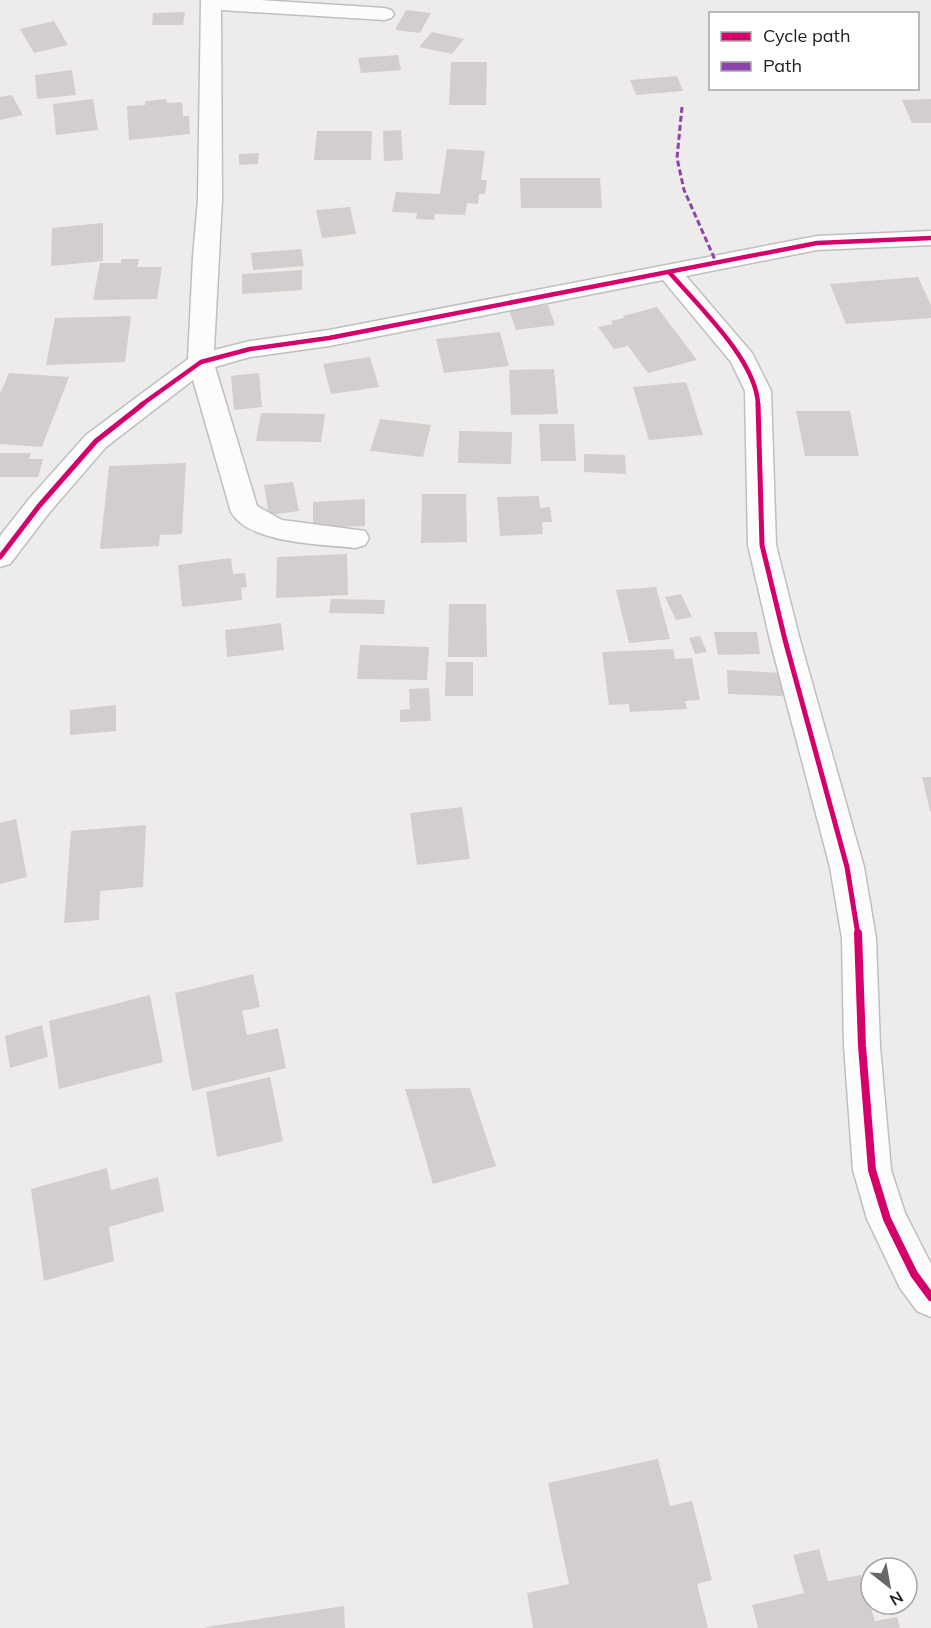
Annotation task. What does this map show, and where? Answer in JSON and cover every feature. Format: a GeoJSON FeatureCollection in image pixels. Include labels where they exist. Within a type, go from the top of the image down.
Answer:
{"type":"FeatureCollection","features":[{"type":"Feature","properties":{"kind":"street"},"geometry":{"type":"LineString","coordinates":[[355,538],[276,529],[245,512],[201,362],[211,178],[211,1],[384,15]]}},
{"type":"Feature","properties":{"kind":"street"},"geometry":{"type":"LineString","coordinates":[[0,557],[39,506],[96,441],[162,389],[201,362],[250,349],[329,338],[817,243],[931,238]]}},
{"type":"Feature","properties":{"kind":"street"},"geometry":{"type":"LineString","coordinates":[[670,273],[743,359],[758,391],[762,545],[785,640],[847,867],[859,938],[862,1046],[872,1170],[887,1219],[914,1274],[931,1298]]}},
{"type":"Feature","properties":{"kind":"building"},"geometry":{"type":"Polygon","coordinates":[[[406,10],[431,13],[420,33],[395,30],[406,10]]]}},
{"type":"Feature","properties":{"kind":"building"},"geometry":{"type":"Polygon","coordinates":[[[185,12],[183,25],[152,25],[153,13],[185,12]]]}},
{"type":"Feature","properties":{"kind":"building"},"geometry":{"type":"Polygon","coordinates":[[[54,21],[68,45],[34,53],[20,29],[54,21]]]}},
{"type":"Feature","properties":{"kind":"building"},"geometry":{"type":"Polygon","coordinates":[[[432,32],[464,39],[452,54],[419,47],[432,32]]]}},
{"type":"Feature","properties":{"kind":"building"},"geometry":{"type":"Polygon","coordinates":[[[398,55],[401,70],[361,73],[358,58],[398,55]]]}},
{"type":"Feature","properties":{"kind":"building"},"geometry":{"type":"Polygon","coordinates":[[[451,62],[487,62],[486,105],[449,105],[451,62]]]}},
{"type":"Feature","properties":{"kind":"building"},"geometry":{"type":"Polygon","coordinates":[[[72,70],[76,95],[37,99],[35,75],[72,70]]]}},
{"type":"Feature","properties":{"kind":"building"},"geometry":{"type":"Polygon","coordinates":[[[677,76],[683,91],[636,95],[630,80],[677,76]]]}},
{"type":"Feature","properties":{"kind":"building"},"geometry":{"type":"Polygon","coordinates":[[[12,95],[23,115],[0,120],[0,97],[12,95]]]}},
{"type":"Feature","properties":{"kind":"building"},"geometry":{"type":"Polygon","coordinates":[[[93,99],[98,130],[56,135],[53,104],[93,99]]]}},
{"type":"Feature","properties":{"kind":"building"},"geometry":{"type":"Polygon","coordinates":[[[166,99],[167,103],[182,102],[183,116],[189,116],[190,134],[129,140],[127,106],[145,105],[145,101],[166,99]]]}},
{"type":"Feature","properties":{"kind":"building"},"geometry":{"type":"Polygon","coordinates":[[[931,99],[931,123],[912,123],[902,100],[931,99]]]}},
{"type":"Feature","properties":{"kind":"building"},"geometry":{"type":"Polygon","coordinates":[[[401,130],[403,160],[384,161],[383,131],[401,130]]]}},
{"type":"Feature","properties":{"kind":"building"},"geometry":{"type":"Polygon","coordinates":[[[317,131],[372,131],[371,160],[314,160],[317,131]]]}},
{"type":"Feature","properties":{"kind":"building"},"geometry":{"type":"Polygon","coordinates":[[[447,149],[485,151],[481,180],[487,180],[485,194],[479,194],[478,204],[467,203],[465,215],[435,214],[434,220],[416,219],[417,213],[392,212],[396,192],[440,194],[447,149]]]}},
{"type":"Feature","properties":{"kind":"building"},"geometry":{"type":"Polygon","coordinates":[[[259,153],[258,164],[239,165],[239,154],[259,153]]]}},
{"type":"Feature","properties":{"kind":"building"},"geometry":{"type":"Polygon","coordinates":[[[520,178],[600,178],[602,208],[521,208],[520,178]]]}},
{"type":"Feature","properties":{"kind":"building"},"geometry":{"type":"Polygon","coordinates":[[[350,207],[356,234],[322,238],[316,210],[350,207]]]}},
{"type":"Feature","properties":{"kind":"building"},"geometry":{"type":"Polygon","coordinates":[[[103,223],[103,261],[51,266],[52,228],[103,223]]]}},
{"type":"Feature","properties":{"kind":"building"},"geometry":{"type":"Polygon","coordinates":[[[301,249],[304,266],[253,270],[251,253],[301,249]]]}},
{"type":"Feature","properties":{"kind":"building"},"geometry":{"type":"Polygon","coordinates":[[[121,259],[139,259],[137,267],[162,267],[157,299],[93,300],[100,263],[121,263],[121,259]]]}},
{"type":"Feature","properties":{"kind":"building"},"geometry":{"type":"Polygon","coordinates":[[[302,270],[302,290],[242,294],[242,274],[302,270]]]}},
{"type":"Feature","properties":{"kind":"building"},"geometry":{"type":"Polygon","coordinates":[[[918,277],[931,305],[931,318],[846,324],[830,284],[918,277]]]}},
{"type":"Feature","properties":{"kind":"building"},"geometry":{"type":"Polygon","coordinates":[[[548,305],[555,325],[516,330],[509,310],[548,305]]]}},
{"type":"Feature","properties":{"kind":"building"},"geometry":{"type":"Polygon","coordinates":[[[657,307],[697,360],[648,373],[628,346],[614,349],[598,327],[613,324],[611,321],[624,318],[623,316],[657,307]]]}},
{"type":"Feature","properties":{"kind":"building"},"geometry":{"type":"Polygon","coordinates":[[[131,316],[125,362],[46,365],[55,318],[131,316]]]}},
{"type":"Feature","properties":{"kind":"building"},"geometry":{"type":"Polygon","coordinates":[[[500,332],[509,366],[444,373],[436,339],[500,332]]]}},
{"type":"Feature","properties":{"kind":"building"},"geometry":{"type":"Polygon","coordinates":[[[370,357],[379,387],[331,394],[323,364],[370,357]]]}},
{"type":"Feature","properties":{"kind":"building"},"geometry":{"type":"Polygon","coordinates":[[[554,369],[558,414],[511,415],[509,370],[554,369]]]}},
{"type":"Feature","properties":{"kind":"building"},"geometry":{"type":"Polygon","coordinates":[[[9,373],[69,377],[42,447],[0,444],[0,394],[9,373]]]}},
{"type":"Feature","properties":{"kind":"building"},"geometry":{"type":"Polygon","coordinates":[[[259,373],[262,407],[234,410],[231,376],[259,373]]]}},
{"type":"Feature","properties":{"kind":"building"},"geometry":{"type":"Polygon","coordinates":[[[686,382],[703,435],[649,440],[633,387],[686,382]]]}},
{"type":"Feature","properties":{"kind":"building"},"geometry":{"type":"Polygon","coordinates":[[[796,411],[850,411],[859,456],[805,456],[796,411]]]}},
{"type":"Feature","properties":{"kind":"building"},"geometry":{"type":"Polygon","coordinates":[[[261,413],[325,414],[321,442],[256,441],[261,413]]]}},
{"type":"Feature","properties":{"kind":"building"},"geometry":{"type":"Polygon","coordinates":[[[380,419],[431,425],[423,457],[370,451],[380,419]]]}},
{"type":"Feature","properties":{"kind":"building"},"geometry":{"type":"Polygon","coordinates":[[[539,424],[574,424],[576,461],[541,461],[539,424]]]}},
{"type":"Feature","properties":{"kind":"building"},"geometry":{"type":"Polygon","coordinates":[[[459,431],[512,432],[511,464],[458,463],[459,431]]]}},
{"type":"Feature","properties":{"kind":"building"},"geometry":{"type":"Polygon","coordinates":[[[0,453],[31,453],[29,459],[43,459],[38,477],[0,477],[0,453]]]}},
{"type":"Feature","properties":{"kind":"building"},"geometry":{"type":"Polygon","coordinates":[[[584,454],[625,455],[626,474],[584,472],[584,454]]]}},
{"type":"Feature","properties":{"kind":"building"},"geometry":{"type":"Polygon","coordinates":[[[186,463],[182,534],[160,535],[159,546],[100,549],[109,466],[186,463]]]}},
{"type":"Feature","properties":{"kind":"building"},"geometry":{"type":"Polygon","coordinates":[[[293,482],[299,511],[269,515],[264,485],[293,482]]]}},
{"type":"Feature","properties":{"kind":"building"},"geometry":{"type":"Polygon","coordinates":[[[422,494],[466,494],[467,542],[421,543],[422,494]]]}},
{"type":"Feature","properties":{"kind":"building"},"geometry":{"type":"Polygon","coordinates":[[[539,496],[540,508],[550,507],[552,522],[542,522],[543,534],[500,536],[497,497],[539,496]]]}},
{"type":"Feature","properties":{"kind":"building"},"geometry":{"type":"Polygon","coordinates":[[[365,499],[365,526],[313,528],[313,502],[365,499]]]}},
{"type":"Feature","properties":{"kind":"building"},"geometry":{"type":"Polygon","coordinates":[[[347,554],[348,595],[276,598],[277,557],[347,554]]]}},
{"type":"Feature","properties":{"kind":"building"},"geometry":{"type":"Polygon","coordinates":[[[231,558],[233,574],[245,573],[247,587],[241,588],[242,600],[182,607],[178,565],[231,558]]]}},
{"type":"Feature","properties":{"kind":"building"},"geometry":{"type":"Polygon","coordinates":[[[656,587],[670,639],[629,643],[616,590],[656,587]]]}},
{"type":"Feature","properties":{"kind":"building"},"geometry":{"type":"Polygon","coordinates":[[[681,594],[692,617],[676,620],[665,597],[681,594]]]}},
{"type":"Feature","properties":{"kind":"building"},"geometry":{"type":"Polygon","coordinates":[[[331,599],[385,600],[384,614],[329,613],[331,599]]]}},
{"type":"Feature","properties":{"kind":"building"},"geometry":{"type":"Polygon","coordinates":[[[449,604],[486,604],[487,657],[448,657],[449,604]]]}},
{"type":"Feature","properties":{"kind":"building"},"geometry":{"type":"Polygon","coordinates":[[[281,623],[284,650],[227,657],[225,630],[281,623]]]}},
{"type":"Feature","properties":{"kind":"building"},"geometry":{"type":"Polygon","coordinates":[[[714,632],[757,632],[760,654],[718,655],[714,632]]]}},
{"type":"Feature","properties":{"kind":"building"},"geometry":{"type":"Polygon","coordinates":[[[700,636],[707,652],[695,654],[689,638],[700,636]]]}},
{"type":"Feature","properties":{"kind":"building"},"geometry":{"type":"Polygon","coordinates":[[[360,645],[429,647],[427,680],[357,679],[360,645]]]}},
{"type":"Feature","properties":{"kind":"building"},"geometry":{"type":"Polygon","coordinates":[[[673,649],[675,659],[692,658],[700,700],[685,701],[687,709],[630,712],[629,704],[609,705],[602,652],[673,649]]]}},
{"type":"Feature","properties":{"kind":"building"},"geometry":{"type":"Polygon","coordinates":[[[446,662],[473,662],[473,696],[445,696],[446,662]]]}},
{"type":"Feature","properties":{"kind":"building"},"geometry":{"type":"Polygon","coordinates":[[[727,670],[783,673],[785,696],[728,694],[727,670]]]}},
{"type":"Feature","properties":{"kind":"building"},"geometry":{"type":"Polygon","coordinates":[[[429,688],[431,721],[400,722],[400,710],[410,709],[409,689],[429,688]]]}},
{"type":"Feature","properties":{"kind":"building"},"geometry":{"type":"Polygon","coordinates":[[[116,705],[116,731],[70,735],[70,710],[116,705]]]}},
{"type":"Feature","properties":{"kind":"building"},"geometry":{"type":"Polygon","coordinates":[[[922,777],[931,777],[931,811],[930,811],[922,777]]]}},
{"type":"Feature","properties":{"kind":"building"},"geometry":{"type":"Polygon","coordinates":[[[462,807],[470,859],[417,865],[410,813],[462,807]]]}},
{"type":"Feature","properties":{"kind":"building"},"geometry":{"type":"Polygon","coordinates":[[[16,819],[27,877],[0,884],[0,823],[16,819]]]}},
{"type":"Feature","properties":{"kind":"building"},"geometry":{"type":"Polygon","coordinates":[[[146,825],[143,887],[100,891],[99,920],[64,923],[71,831],[146,825]]]}},
{"type":"Feature","properties":{"kind":"building"},"geometry":{"type":"Polygon","coordinates":[[[253,974],[260,1007],[242,1011],[247,1035],[278,1028],[286,1068],[192,1091],[175,993],[253,974]]]}},
{"type":"Feature","properties":{"kind":"building"},"geometry":{"type":"Polygon","coordinates":[[[150,995],[163,1062],[59,1089],[49,1021],[150,995]]]}},
{"type":"Feature","properties":{"kind":"building"},"geometry":{"type":"Polygon","coordinates":[[[42,1025],[48,1057],[10,1068],[5,1036],[42,1025]]]}},
{"type":"Feature","properties":{"kind":"building"},"geometry":{"type":"Polygon","coordinates":[[[270,1077],[283,1141],[217,1157],[206,1092],[270,1077]]]}},
{"type":"Feature","properties":{"kind":"building"},"geometry":{"type":"Polygon","coordinates":[[[470,1088],[496,1166],[433,1184],[405,1089],[470,1088]]]}},
{"type":"Feature","properties":{"kind":"building"},"geometry":{"type":"Polygon","coordinates":[[[107,1168],[111,1190],[158,1177],[164,1211],[109,1227],[114,1261],[44,1281],[31,1189],[107,1168]]]}},
{"type":"Feature","properties":{"kind":"building"},"geometry":{"type":"Polygon","coordinates":[[[658,1459],[670,1506],[692,1501],[712,1580],[697,1584],[708,1628],[533,1628],[527,1593],[569,1584],[548,1483],[658,1459]]]}},
{"type":"Feature","properties":{"kind":"building"},"geometry":{"type":"Polygon","coordinates":[[[819,1549],[828,1581],[859,1575],[859,1616],[873,1616],[875,1621],[897,1617],[900,1628],[758,1628],[752,1605],[804,1593],[793,1555],[819,1549]]]}},
{"type":"Feature","properties":{"kind":"building"},"geometry":{"type":"Polygon","coordinates":[[[344,1606],[345,1628],[206,1628],[206,1627],[344,1606]]]}},
{"type":"Feature","properties":{"kind":"marked path"},"geometry":{"type":"LineString","coordinates":[[682,107],[677,158],[684,190],[716,262]]}},
{"type":"Feature","properties":{"kind":"cycle path"},"geometry":{"type":"LineString","coordinates":[[0,557],[39,506],[96,441],[162,389],[201,362],[250,349],[329,338],[817,243],[931,238]]}},
{"type":"Feature","properties":{"kind":"cycle path"},"geometry":{"type":"LineString","coordinates":[[670,273],[743,359],[758,391],[762,545],[785,640],[847,867],[859,938],[862,1046],[872,1170],[887,1219],[914,1274],[931,1297]]}}]}
